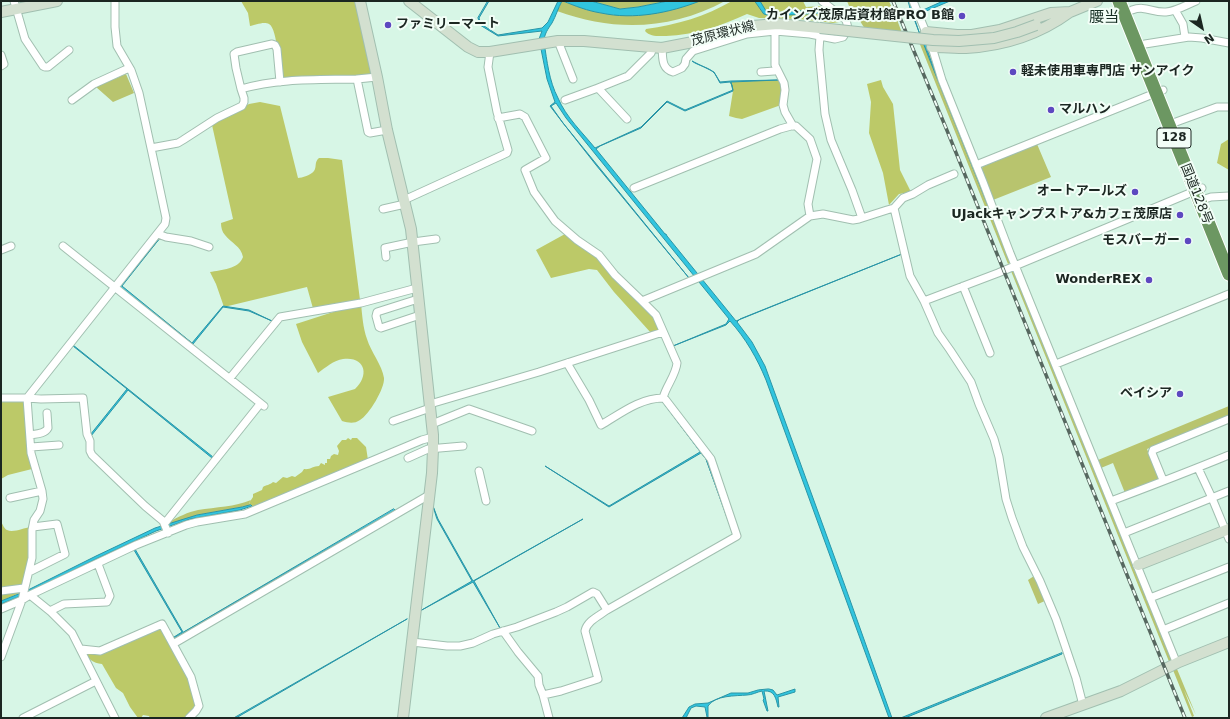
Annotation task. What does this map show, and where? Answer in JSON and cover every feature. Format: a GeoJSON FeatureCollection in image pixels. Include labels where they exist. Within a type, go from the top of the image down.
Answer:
{"type":"FeatureCollection","features":[{"type":"Feature","properties":{"kind":"highway","name":"国道128号"},"geometry":{"type":"LineString","coordinates":[[1119,1],[1159,91],[1201,195],[1229,254]]}},
{"type":"Feature","properties":{"kind":"highway","name":"国道128号"},"geometry":{"type":"LineString","coordinates":[[1130,6],[1145,44],[1159,91],[1176,122],[1229,274]]}},
{"type":"Feature","properties":{"kind":"main road"},"geometry":{"type":"LineString","coordinates":[[1,12],[15,5],[57,1]]}},
{"type":"Feature","properties":{"kind":"main road"},"geometry":{"type":"LineString","coordinates":[[360,1],[387,130],[405,202],[413,242],[432,430],[432,473],[403,718]]}},
{"type":"Feature","properties":{"kind":"main road","name":"茂原環状線"},"geometry":{"type":"LineString","coordinates":[[409,1],[468,47],[478,52],[490,52],[558,41],[584,41],[658,48],[693,42],[739,28],[778,24],[820,32],[959,41],[994,38],[1017,32],[1097,1]]}},
{"type":"Feature","properties":{"kind":"main road"},"geometry":{"type":"LineString","coordinates":[[926,32],[972,35],[1000,30],[1051,13],[1070,12]]}},
{"type":"Feature","properties":{"kind":"main road"},"geometry":{"type":"LineString","coordinates":[[932,47],[981,47],[1006,42],[1037,31],[1054,23],[1070,12]]}},
{"type":"Feature","properties":{"kind":"main road"},"geometry":{"type":"LineString","coordinates":[[1138,565],[1228,533]]}},
{"type":"Feature","properties":{"kind":"main road"},"geometry":{"type":"LineString","coordinates":[[1046,718],[1121,691],[1177,664],[1229,642]]}},
{"type":"Feature","properties":{"kind":"street"},"geometry":{"type":"LineString","coordinates":[[1,656],[22,599],[32,558],[31,535],[42,504],[42,491],[31,447],[27,398],[165,224],[166,218],[139,93],[129,68],[117,46],[115,1]]}},
{"type":"Feature","properties":{"kind":"street"},"geometry":{"type":"LineString","coordinates":[[564,100],[628,76],[658,48],[663,64],[666,68],[673,72],[682,68],[689,55],[698,49],[746,34],[775,31],[810,34],[820,32],[835,40],[839,39],[845,34],[848,28],[846,21],[822,1]]}},
{"type":"Feature","properties":{"kind":"street"},"geometry":{"type":"LineString","coordinates":[[913,1],[932,47],[942,80],[995,216],[1177,664]]}},
{"type":"Feature","properties":{"kind":"street"},"geometry":{"type":"LineString","coordinates":[[1130,6],[1161,12],[1175,10],[1196,1]]}},
{"type":"Feature","properties":{"kind":"street"},"geometry":{"type":"LineString","coordinates":[[15,5],[26,43],[42,66],[48,67],[69,50]]}},
{"type":"Feature","properties":{"kind":"street"},"geometry":{"type":"LineString","coordinates":[[1175,10],[1183,24],[1185,37]]}},
{"type":"Feature","properties":{"kind":"street"},"geometry":{"type":"LineString","coordinates":[[775,31],[776,65],[784,83],[785,90],[783,104],[785,112],[793,126]]}},
{"type":"Feature","properties":{"kind":"street"},"geometry":{"type":"LineString","coordinates":[[820,32],[818,50],[826,114],[831,140],[862,218]]}},
{"type":"Feature","properties":{"kind":"street"},"geometry":{"type":"LineString","coordinates":[[1145,44],[1185,37],[1202,38],[1229,43]]}},
{"type":"Feature","properties":{"kind":"street"},"geometry":{"type":"LineString","coordinates":[[558,41],[573,79]]}},
{"type":"Feature","properties":{"kind":"street"},"geometry":{"type":"LineString","coordinates":[[151,148],[178,143],[217,118],[242,106],[244,98],[234,61],[234,54],[237,52],[272,44],[275,45],[277,49],[280,82]]}},
{"type":"Feature","properties":{"kind":"street"},"geometry":{"type":"LineString","coordinates":[[383,209],[405,202],[507,153],[508,150],[498,118],[488,67],[490,52]]}},
{"type":"Feature","properties":{"kind":"street"},"geometry":{"type":"LineString","coordinates":[[1,55],[4,64],[1,66]]}},
{"type":"Feature","properties":{"kind":"street"},"geometry":{"type":"LineString","coordinates":[[72,100],[94,84],[129,68]]}},
{"type":"Feature","properties":{"kind":"street"},"geometry":{"type":"LineString","coordinates":[[761,72],[777,69]]}},
{"type":"Feature","properties":{"kind":"street"},"geometry":{"type":"LineString","coordinates":[[242,89],[257,85],[280,82],[377,77]]}},
{"type":"Feature","properties":{"kind":"street"},"geometry":{"type":"LineString","coordinates":[[357,79],[368,132],[370,133],[387,130]]}},
{"type":"Feature","properties":{"kind":"street"},"geometry":{"type":"LineString","coordinates":[[598,88],[627,118]]}},
{"type":"Feature","properties":{"kind":"street"},"geometry":{"type":"LineString","coordinates":[[976,165],[1159,91]]}},
{"type":"Feature","properties":{"kind":"street"},"geometry":{"type":"LineString","coordinates":[[1176,122],[1217,107],[1229,107]]}},
{"type":"Feature","properties":{"kind":"street"},"geometry":{"type":"LineString","coordinates":[[498,118],[520,114],[525,117],[546,158],[525,170],[534,192],[555,221],[577,240],[602,258],[615,275],[654,312],[678,363],[663,398]]}},
{"type":"Feature","properties":{"kind":"street"},"geometry":{"type":"LineString","coordinates":[[634,188],[780,129],[796,126],[810,139],[817,159],[808,204],[810,216]]}},
{"type":"Feature","properties":{"kind":"street"},"geometry":{"type":"LineString","coordinates":[[642,300],[756,254],[810,216],[823,214],[853,220],[862,218],[894,208],[903,198],[954,174]]}},
{"type":"Feature","properties":{"kind":"street"},"geometry":{"type":"LineString","coordinates":[[924,301],[1201,195],[1229,196]]}},
{"type":"Feature","properties":{"kind":"street"},"geometry":{"type":"LineString","coordinates":[[894,208],[910,276],[924,301],[938,333],[973,387],[996,444],[1007,502],[1023,547],[1040,581],[1056,619],[1076,678],[1083,705]]}},
{"type":"Feature","properties":{"kind":"street"},"geometry":{"type":"LineString","coordinates":[[158,234],[166,237],[191,241],[209,247]]}},
{"type":"Feature","properties":{"kind":"street"},"geometry":{"type":"LineString","coordinates":[[386,256],[385,248],[436,239]]}},
{"type":"Feature","properties":{"kind":"street"},"geometry":{"type":"LineString","coordinates":[[1,250],[11,246]]}},
{"type":"Feature","properties":{"kind":"street"},"geometry":{"type":"LineString","coordinates":[[63,246],[262,405],[167,528]]}},
{"type":"Feature","properties":{"kind":"street"},"geometry":{"type":"LineString","coordinates":[[963,286],[990,353]]}},
{"type":"Feature","properties":{"kind":"street"},"geometry":{"type":"LineString","coordinates":[[230,378],[280,317],[361,303],[417,288]]}},
{"type":"Feature","properties":{"kind":"street"},"geometry":{"type":"LineString","coordinates":[[1056,364],[1229,294]]}},
{"type":"Feature","properties":{"kind":"street"},"geometry":{"type":"LineString","coordinates":[[418,300],[378,312],[376,316],[379,328],[381,328],[420,315]]}},
{"type":"Feature","properties":{"kind":"street"},"geometry":{"type":"LineString","coordinates":[[393,421],[430,406],[663,332]]}},
{"type":"Feature","properties":{"kind":"street"},"geometry":{"type":"LineString","coordinates":[[567,363],[589,400],[601,425],[641,402],[663,398]]}},
{"type":"Feature","properties":{"kind":"street"},"geometry":{"type":"LineString","coordinates":[[1,398],[83,398],[87,434],[90,440],[90,451],[92,455],[167,528]]}},
{"type":"Feature","properties":{"kind":"street"},"geometry":{"type":"LineString","coordinates":[[543,695],[598,679],[585,628],[590,622],[607,610],[737,536],[711,459],[663,398]]}},
{"type":"Feature","properties":{"kind":"street"},"geometry":{"type":"LineString","coordinates":[[1,609],[98,564],[167,528],[245,514],[422,440],[432,430],[469,409],[532,431]]}},
{"type":"Feature","properties":{"kind":"street"},"geometry":{"type":"LineString","coordinates":[[30,435],[47,430],[47,414]]}},
{"type":"Feature","properties":{"kind":"street"},"geometry":{"type":"LineString","coordinates":[[1163,480],[1152,453],[1153,450],[1229,419]]}},
{"type":"Feature","properties":{"kind":"street"},"geometry":{"type":"LineString","coordinates":[[31,447],[59,445]]}},
{"type":"Feature","properties":{"kind":"street"},"geometry":{"type":"LineString","coordinates":[[408,458],[428,449],[463,446]]}},
{"type":"Feature","properties":{"kind":"street"},"geometry":{"type":"LineString","coordinates":[[1111,501],[1229,455]]}},
{"type":"Feature","properties":{"kind":"street"},"geometry":{"type":"LineString","coordinates":[[1198,468],[1228,533]]}},
{"type":"Feature","properties":{"kind":"street"},"geometry":{"type":"LineString","coordinates":[[479,471],[486,501]]}},
{"type":"Feature","properties":{"kind":"street"},"geometry":{"type":"LineString","coordinates":[[10,498],[42,491]]}},
{"type":"Feature","properties":{"kind":"street"},"geometry":{"type":"LineString","coordinates":[[1124,533],[1229,491]]}},
{"type":"Feature","properties":{"kind":"street"},"geometry":{"type":"LineString","coordinates":[[173,644],[429,495]]}},
{"type":"Feature","properties":{"kind":"street"},"geometry":{"type":"LineString","coordinates":[[29,572],[65,554],[57,524],[33,527]]}},
{"type":"Feature","properties":{"kind":"street"},"geometry":{"type":"LineString","coordinates":[[50,611],[64,604],[107,602],[110,596],[98,564]]}},
{"type":"Feature","properties":{"kind":"street"},"geometry":{"type":"LineString","coordinates":[[1150,598],[1229,567]]}},
{"type":"Feature","properties":{"kind":"street"},"geometry":{"type":"LineString","coordinates":[[1,591],[24,588]]}},
{"type":"Feature","properties":{"kind":"street"},"geometry":{"type":"LineString","coordinates":[[412,642],[460,646],[478,641],[556,612],[593,592],[597,594],[607,610]]}},
{"type":"Feature","properties":{"kind":"street"},"geometry":{"type":"LineString","coordinates":[[30,595],[50,611],[72,633],[114,718]]}},
{"type":"Feature","properties":{"kind":"street"},"geometry":{"type":"LineString","coordinates":[[1163,630],[1229,603]]}},
{"type":"Feature","properties":{"kind":"street"},"geometry":{"type":"LineString","coordinates":[[81,649],[100,651],[162,624],[191,677],[199,703],[198,709],[189,718]]}},
{"type":"Feature","properties":{"kind":"street"},"geometry":{"type":"LineString","coordinates":[[503,631],[518,652],[537,674],[538,685],[543,695],[549,718]]}},
{"type":"Feature","properties":{"kind":"street"},"geometry":{"type":"LineString","coordinates":[[23,718],[96,681]]}},
{"type":"Feature","properties":{"kind":"green space"},"geometry":{"type":"Polygon","coordinates":[[[241,1],[359,1],[377,77],[280,82],[276,42],[272,27],[265,23],[250,26],[248,13],[241,1]]]}},
{"type":"Feature","properties":{"kind":"green space"},"geometry":{"type":"Polygon","coordinates":[[[562,1],[601,13],[629,15],[668,11],[700,1],[725,1],[705,11],[684,18],[642,25],[621,25],[578,18],[557,11],[562,1]]]}},
{"type":"Feature","properties":{"kind":"green space"},"geometry":{"type":"Polygon","coordinates":[[[591,1],[668,1],[620,9],[591,1]]]}},
{"type":"Feature","properties":{"kind":"green space"},"geometry":{"type":"Polygon","coordinates":[[[732,1],[803,1],[806,7],[821,6],[833,14],[839,22],[833,23],[799,19],[759,18],[747,14],[718,26],[687,34],[658,36],[649,34],[645,31],[646,29],[691,19],[732,1]]]}},
{"type":"Feature","properties":{"kind":"green space"},"geometry":{"type":"Polygon","coordinates":[[[847,1],[889,1],[894,13],[876,16],[865,14],[849,6],[847,1]]]}},
{"type":"Feature","properties":{"kind":"green space"},"geometry":{"type":"Polygon","coordinates":[[[843,11],[872,20],[884,20],[896,17],[902,33],[865,29],[860,21],[843,11]]]}},
{"type":"Feature","properties":{"kind":"green space"},"geometry":{"type":"Polygon","coordinates":[[[919,42],[927,44],[934,70],[926,44],[929,58],[1012,262],[1008,264],[919,42]]]}},
{"type":"Feature","properties":{"kind":"green space"},"geometry":{"type":"Polygon","coordinates":[[[126,74],[134,93],[113,102],[96,87],[126,74]]]}},
{"type":"Feature","properties":{"kind":"green space"},"geometry":{"type":"Polygon","coordinates":[[[781,80],[781,105],[742,119],[729,116],[733,91],[730,82],[781,80]]]}},
{"type":"Feature","properties":{"kind":"green space"},"geometry":{"type":"Polygon","coordinates":[[[881,80],[883,87],[893,104],[900,170],[911,192],[899,194],[889,205],[883,173],[869,133],[871,102],[867,84],[881,80]]]}},
{"type":"Feature","properties":{"kind":"green space"},"geometry":{"type":"Polygon","coordinates":[[[260,102],[280,106],[298,178],[313,172],[319,158],[342,160],[360,300],[314,312],[307,287],[224,307],[210,272],[224,270],[234,266],[241,261],[243,257],[240,250],[227,238],[221,228],[221,223],[233,219],[212,125],[249,104],[260,102]]]}},
{"type":"Feature","properties":{"kind":"green space"},"geometry":{"type":"Polygon","coordinates":[[[1229,139],[1229,170],[1217,163],[1221,144],[1229,139]]]}},
{"type":"Feature","properties":{"kind":"green space"},"geometry":{"type":"Polygon","coordinates":[[[1037,144],[1051,177],[993,200],[981,170],[983,166],[1037,144]]]}},
{"type":"Feature","properties":{"kind":"green space"},"geometry":{"type":"Polygon","coordinates":[[[565,234],[606,264],[656,319],[659,330],[651,333],[614,292],[597,270],[589,269],[551,278],[536,250],[565,234]]]}},
{"type":"Feature","properties":{"kind":"green space"},"geometry":{"type":"Polygon","coordinates":[[[1014,270],[1173,660],[1170,664],[1011,271],[1014,270]]]}},
{"type":"Feature","properties":{"kind":"green space"},"geometry":{"type":"Polygon","coordinates":[[[361,303],[366,335],[383,373],[384,382],[368,413],[358,421],[349,423],[342,421],[328,397],[355,389],[363,378],[363,368],[356,360],[343,359],[333,363],[318,373],[302,342],[296,324],[361,303]]]}},
{"type":"Feature","properties":{"kind":"green space"},"geometry":{"type":"Polygon","coordinates":[[[1,398],[27,398],[36,468],[8,475],[1,479],[1,398]]]}},
{"type":"Feature","properties":{"kind":"green space"},"geometry":{"type":"Polygon","coordinates":[[[1229,406],[1229,416],[1147,449],[1159,478],[1158,479],[1125,493],[1113,463],[1101,468],[1098,460],[1229,406]]]}},
{"type":"Feature","properties":{"kind":"green space"},"geometry":{"type":"Polygon","coordinates":[[[348,438],[351,440],[352,438],[357,438],[366,447],[368,460],[254,508],[249,503],[253,497],[253,494],[262,490],[264,486],[273,482],[276,483],[283,477],[295,477],[304,469],[319,466],[321,463],[325,465],[325,463],[327,463],[327,459],[330,459],[334,454],[338,455],[339,451],[337,446],[342,440],[346,440],[348,438]]]}},
{"type":"Feature","properties":{"kind":"green space"},"geometry":{"type":"Polygon","coordinates":[[[251,500],[249,503],[251,505],[197,515],[168,525],[172,520],[194,511],[232,505],[251,500]]]}},
{"type":"Feature","properties":{"kind":"green space"},"geometry":{"type":"Polygon","coordinates":[[[395,510],[396,512],[175,640],[173,639],[395,510]]]}},
{"type":"Feature","properties":{"kind":"green space"},"geometry":{"type":"Polygon","coordinates":[[[1,522],[5,529],[9,531],[30,527],[31,553],[22,592],[1,601],[1,522]]]}},
{"type":"Feature","properties":{"kind":"green space"},"geometry":{"type":"Polygon","coordinates":[[[1034,576],[1047,600],[1038,604],[1028,580],[1034,576]]]}},
{"type":"Feature","properties":{"kind":"green space"},"geometry":{"type":"Polygon","coordinates":[[[161,626],[189,676],[197,706],[186,718],[150,718],[149,716],[143,715],[141,718],[138,718],[130,707],[123,693],[116,688],[102,664],[91,660],[84,650],[98,653],[161,626]]]}},
{"type":"Feature","properties":{"kind":"green space"},"geometry":{"type":"Polygon","coordinates":[[[1177,669],[1196,715],[1184,690],[1194,716],[1192,717],[1173,670],[1177,669]]]}},
{"type":"Feature","properties":{"kind":"water"},"geometry":{"type":"Polygon","coordinates":[[[488,1],[479,18],[481,24],[498,35],[542,28],[548,22],[558,1],[562,1],[544,39],[552,85],[561,105],[595,148],[641,127],[667,101],[685,110],[733,90],[685,111],[667,102],[641,128],[596,149],[736,321],[739,320],[737,322],[752,342],[765,366],[892,718],[889,718],[766,380],[755,356],[730,321],[726,325],[673,346],[726,324],[729,319],[566,118],[556,103],[551,106],[563,123],[550,106],[555,102],[547,79],[539,39],[542,31],[498,36],[480,25],[478,18],[488,1]]]}},
{"type":"Feature","properties":{"kind":"water"},"geometry":{"type":"Polygon","coordinates":[[[563,1],[591,1],[620,9],[668,1],[700,1],[664,12],[626,16],[591,11],[563,1]]]}},
{"type":"Feature","properties":{"kind":"water"},"geometry":{"type":"Polygon","coordinates":[[[755,1],[760,1],[769,13],[846,8],[872,16],[878,16],[910,8],[908,1],[912,8],[923,10],[943,1],[950,1],[924,12],[912,11],[919,31],[911,11],[881,20],[869,20],[845,11],[829,14],[823,13],[771,16],[764,14],[755,1]]]}},
{"type":"Feature","properties":{"kind":"water"},"geometry":{"type":"Polygon","coordinates":[[[921,36],[927,46],[926,47],[930,58],[1011,261],[1010,261],[921,36]]]}},
{"type":"Feature","properties":{"kind":"water"},"geometry":{"type":"Polygon","coordinates":[[[712,71],[714,72],[720,82],[778,80],[731,82],[732,84],[730,82],[720,83],[712,71]]]}},
{"type":"Feature","properties":{"kind":"water"},"geometry":{"type":"Polygon","coordinates":[[[563,123],[689,278],[596,165],[563,123]]]}},
{"type":"Feature","properties":{"kind":"water"},"geometry":{"type":"Polygon","coordinates":[[[160,238],[122,286],[192,343],[223,306],[249,310],[272,321],[249,311],[223,307],[193,344],[120,287],[160,238]]]}},
{"type":"Feature","properties":{"kind":"water"},"geometry":{"type":"Polygon","coordinates":[[[902,254],[739,320],[740,319],[902,254]]]}},
{"type":"Feature","properties":{"kind":"water"},"geometry":{"type":"Polygon","coordinates":[[[73,345],[213,457],[212,458],[128,390],[91,436],[90,435],[127,389],[73,345]]]}},
{"type":"Feature","properties":{"kind":"water"},"geometry":{"type":"Polygon","coordinates":[[[662,401],[706,459],[701,453],[609,507],[545,466],[609,506],[700,452],[662,401]]]}},
{"type":"Feature","properties":{"kind":"water"},"geometry":{"type":"Polygon","coordinates":[[[252,506],[240,510],[190,519],[156,531],[1,604],[1,601],[26,591],[155,528],[197,515],[252,506]]]}},
{"type":"Feature","properties":{"kind":"water"},"geometry":{"type":"Polygon","coordinates":[[[433,506],[438,519],[473,581],[583,519],[474,581],[500,628],[473,582],[420,611],[472,581],[437,519],[433,506]]]}},
{"type":"Feature","properties":{"kind":"water"},"geometry":{"type":"Polygon","coordinates":[[[394,509],[395,510],[174,638],[182,632],[134,550],[135,549],[183,632],[394,509]]]}},
{"type":"Feature","properties":{"kind":"water"},"geometry":{"type":"Polygon","coordinates":[[[407,619],[236,718],[234,718],[407,619]]]}},
{"type":"Feature","properties":{"kind":"water"},"geometry":{"type":"Polygon","coordinates":[[[1062,653],[905,718],[901,718],[1062,653]]]}},
{"type":"Feature","properties":{"kind":"water"},"geometry":{"type":"Polygon","coordinates":[[[769,689],[773,690],[777,695],[795,689],[795,692],[778,697],[778,707],[776,698],[773,694],[768,691],[764,691],[768,711],[763,700],[762,691],[751,695],[721,698],[711,702],[708,706],[708,718],[705,707],[696,706],[691,708],[686,718],[682,718],[689,707],[695,704],[708,703],[731,693],[748,693],[769,689]]]}},
{"type":"Feature","properties":{"kind":"railway"},"geometry":{"type":"LineString","coordinates":[[893,1],[1185,718]]}},
{"type":"Feature","properties":{"kind":"place","name":"カインズ茂原店資材館PRO B館"},"geometry":{"type":"Point","coordinates":[962,16]}},
{"type":"Feature","properties":{"kind":"place","name":"ファミリーマート"},"geometry":{"type":"Point","coordinates":[388,25]}},
{"type":"Feature","properties":{"kind":"place","name":"軽未使用車専門店 サンアイク"},"geometry":{"type":"Point","coordinates":[1013,72]}},
{"type":"Feature","properties":{"kind":"place","name":"マルハン"},"geometry":{"type":"Point","coordinates":[1051,110]}},
{"type":"Feature","properties":{"kind":"place","name":"オートアールズ"},"geometry":{"type":"Point","coordinates":[1135,192]}},
{"type":"Feature","properties":{"kind":"place","name":"UJackキャンプストア&カフェ茂原店"},"geometry":{"type":"Point","coordinates":[1180,215]}},
{"type":"Feature","properties":{"kind":"place","name":"モスバーガー"},"geometry":{"type":"Point","coordinates":[1188,241]}},
{"type":"Feature","properties":{"kind":"place","name":"WonderREX"},"geometry":{"type":"Point","coordinates":[1149,280]}},
{"type":"Feature","properties":{"kind":"place","name":"ベイシア"},"geometry":{"type":"Point","coordinates":[1180,394]}},
{"type":"Feature","properties":{"kind":"district","name":"腰当"},"geometry":{"type":"Point","coordinates":[1104,18]}}]}
